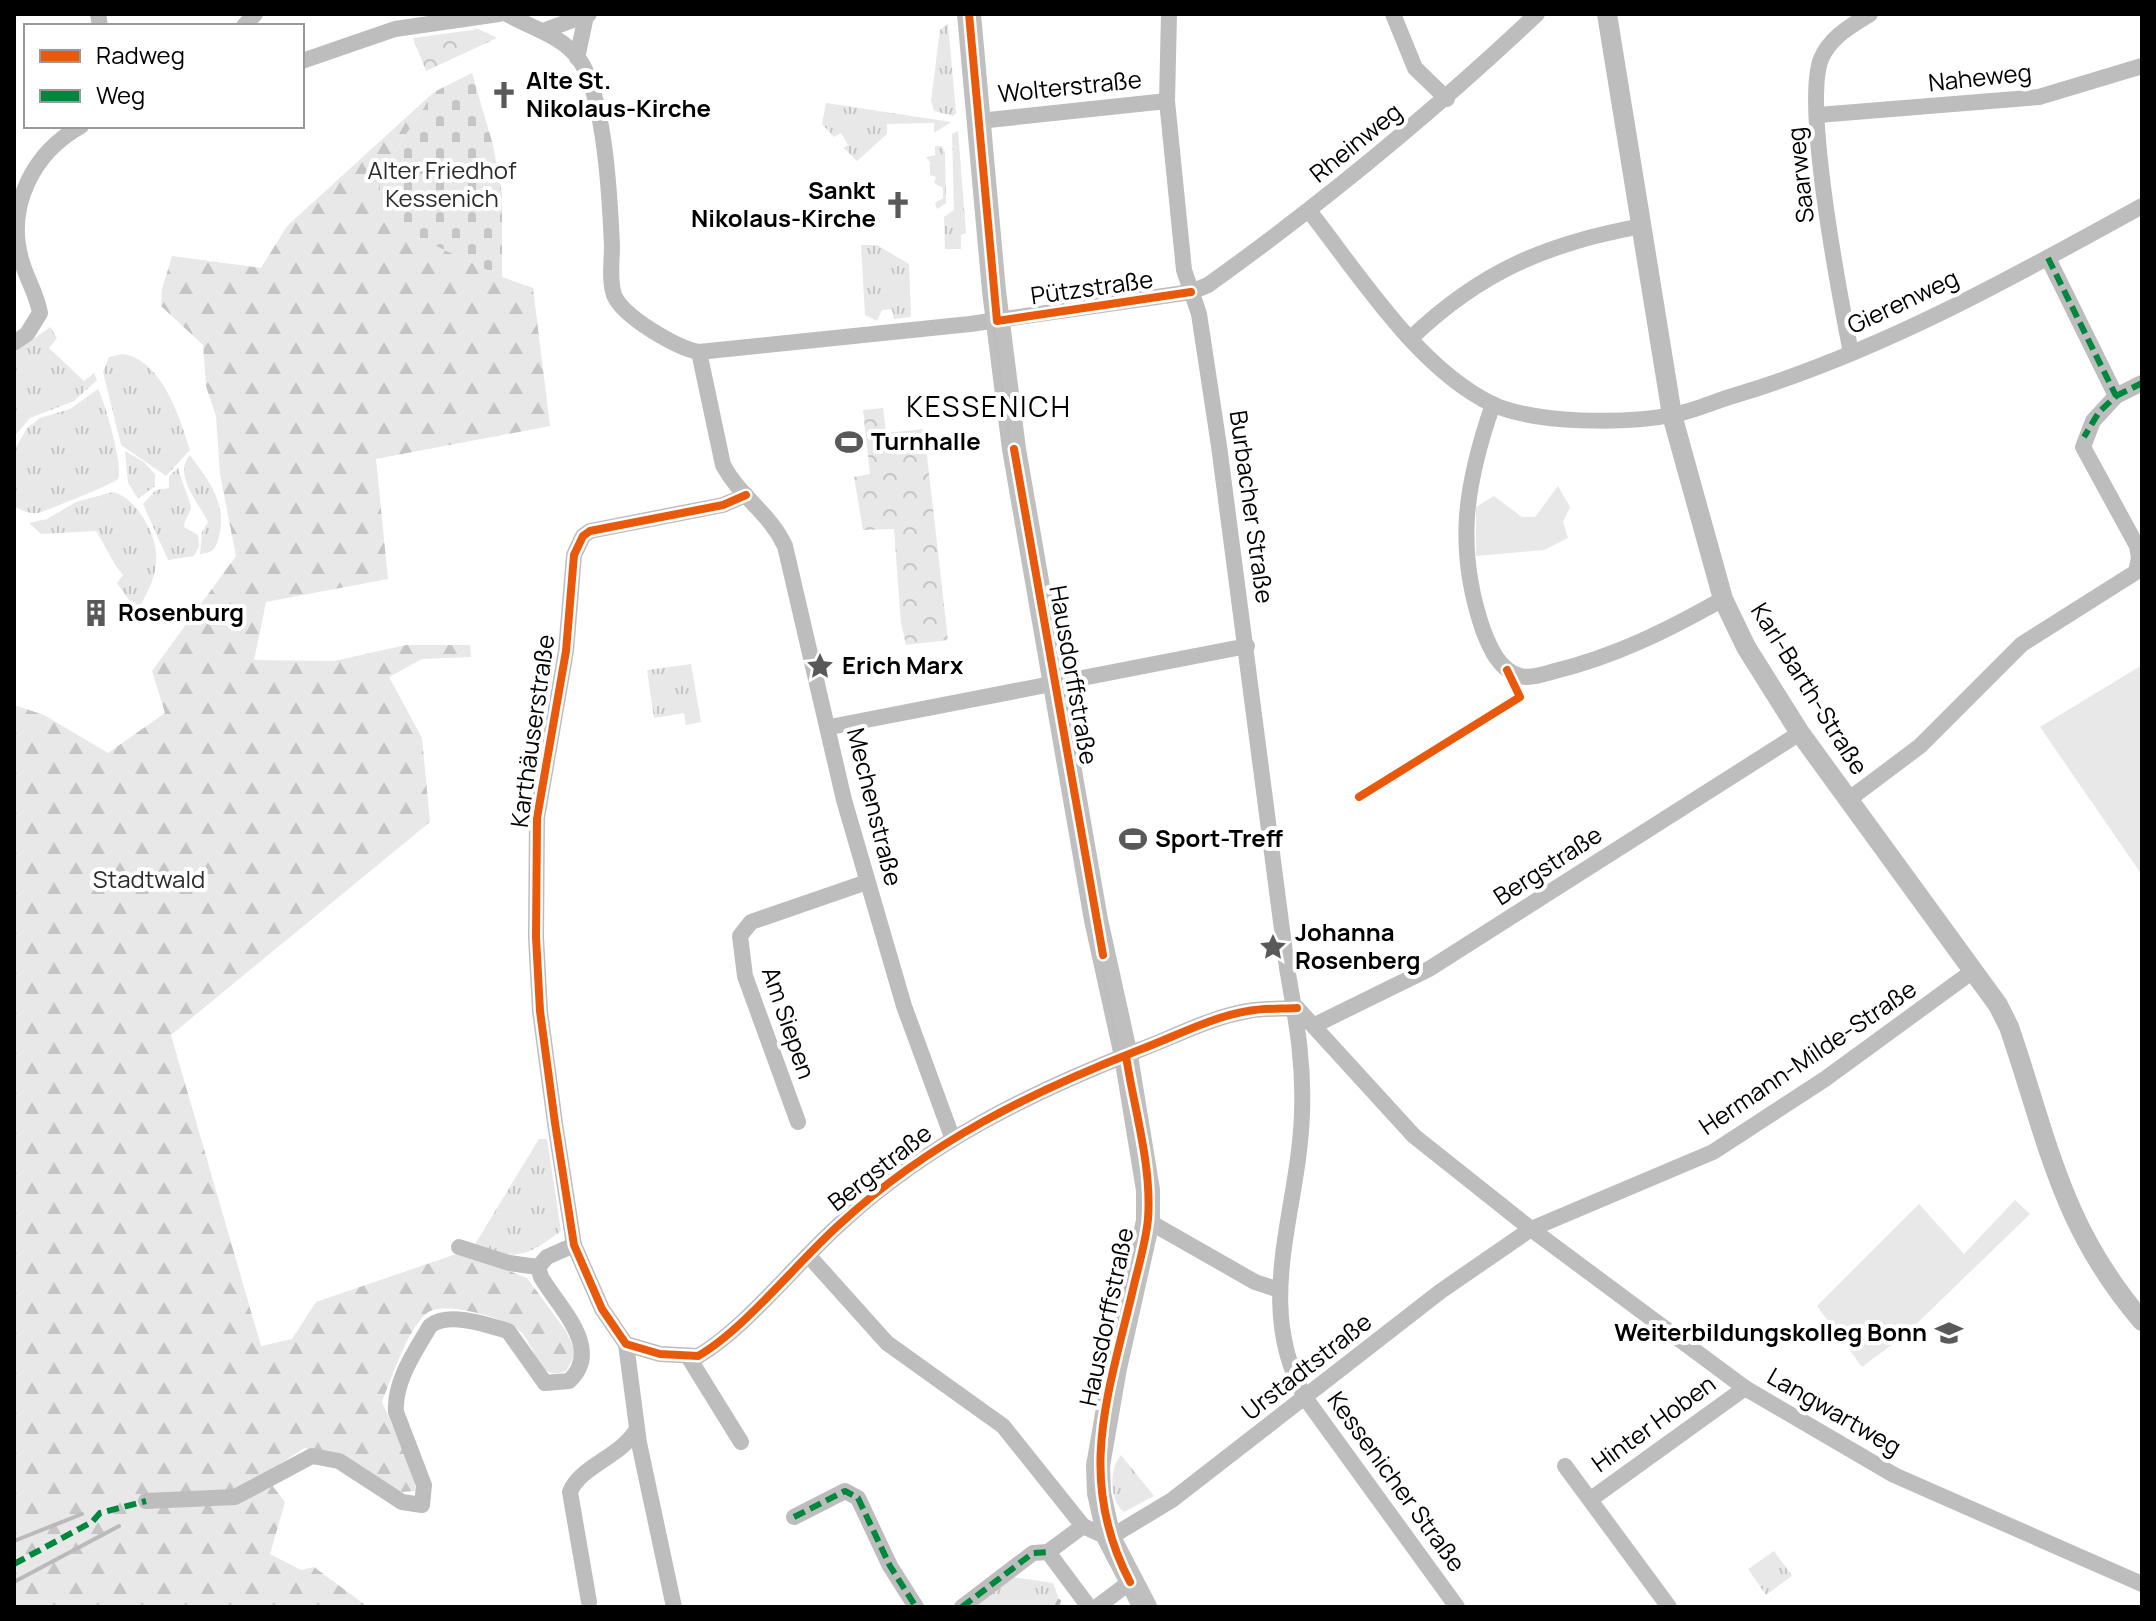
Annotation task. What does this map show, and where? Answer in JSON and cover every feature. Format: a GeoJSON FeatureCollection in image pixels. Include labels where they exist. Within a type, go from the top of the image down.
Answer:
{"type":"FeatureCollection","features":[{"type":"Feature","properties":{"kind":"main road","name":"Hausdorffstraße"},"geometry":{"type":"LineString","coordinates":[[969,14],[997,321],[1020,485],[1098,932],[1126,1056],[1146,1172],[1148,1221],[1098,1456],[1099,1493],[1109,1538],[1145,1607]]}},
{"type":"Feature","properties":{"kind":"street"},"geometry":{"type":"LineString","coordinates":[[304,60],[395,29],[499,14]]}},
{"type":"Feature","properties":{"kind":"street"},"geometry":{"type":"LineString","coordinates":[[507,14],[543,31],[577,58],[590,83],[602,137],[614,293],[634,316],[674,344],[699,352]]}},
{"type":"Feature","properties":{"kind":"street","name":"Burbacher Straße"},"geometry":{"type":"LineString","coordinates":[[1169,14],[1167,101],[1184,270],[1199,314],[1247,646],[1287,968],[1297,1008]]}},
{"type":"Feature","properties":{"kind":"street"},"geometry":{"type":"LineString","coordinates":[[1393,14],[1415,68],[1447,99]]}},
{"type":"Feature","properties":{"kind":"street","name":"Rheinweg"},"geometry":{"type":"LineString","coordinates":[[1191,292],[1208,285],[1310,212],[1447,99],[1537,14]]}},
{"type":"Feature","properties":{"kind":"street","name":"Karl-Barth-Straße"},"geometry":{"type":"LineString","coordinates":[[1607,14],[1672,415],[1723,599],[1746,647],[1800,733],[1973,971],[2009,1027],[2057,1180],[2073,1217],[2108,1278],[2142,1321]]}},
{"type":"Feature","properties":{"kind":"street","name":"Saarweg"},"geometry":{"type":"LineString","coordinates":[[1851,353],[1830,227],[1816,83],[1824,53],[1845,29],[1870,14]]}},
{"type":"Feature","properties":{"kind":"street"},"geometry":{"type":"LineString","coordinates":[[543,31],[588,15]]}},
{"type":"Feature","properties":{"kind":"street"},"geometry":{"type":"LineString","coordinates":[[577,58],[588,15]]}},
{"type":"Feature","properties":{"kind":"street","name":"Naheweg"},"geometry":{"type":"LineString","coordinates":[[1818,115],[2039,97],[2142,66]]}},
{"type":"Feature","properties":{"kind":"street","name":"Wolterstraße"},"geometry":{"type":"LineString","coordinates":[[979,121],[1167,101]]}},
{"type":"Feature","properties":{"kind":"street"},"geometry":{"type":"LineString","coordinates":[[14,343],[27,334],[40,313],[18,243],[25,188],[36,164],[53,143],[78,128]]}},
{"type":"Feature","properties":{"kind":"street","name":"Gierenweg"},"geometry":{"type":"LineString","coordinates":[[1310,212],[1431,360],[1493,404],[1527,415],[1563,419],[1672,415],[1771,385],[1851,353],[2048,258],[2142,206]]}},
{"type":"Feature","properties":{"kind":"street"},"geometry":{"type":"LineString","coordinates":[[1411,338],[1455,300],[1525,257],[1566,242],[1642,226]]}},
{"type":"Feature","properties":{"kind":"street"},"geometry":{"type":"LineString","coordinates":[[2048,258],[2116,396]]}},
{"type":"Feature","properties":{"kind":"street","name":"Pützstraße"},"geometry":{"type":"LineString","coordinates":[[699,352],[997,321],[1191,292]]}},
{"type":"Feature","properties":{"kind":"street","name":"Mechenstraße"},"geometry":{"type":"LineString","coordinates":[[699,352],[719,453],[731,480],[765,512],[785,546],[830,727],[844,800],[867,882],[904,1006],[952,1137]]}},
{"type":"Feature","properties":{"kind":"street"},"geometry":{"type":"LineString","coordinates":[[1848,800],[1920,746],[2022,644],[2136,572],[2139,558],[2137,546],[2083,447],[2084,437],[2099,412],[2116,396],[2142,383]]}},
{"type":"Feature","properties":{"kind":"street"},"geometry":{"type":"LineString","coordinates":[[1493,404],[1470,481],[1466,555],[1474,600],[1487,641],[1507,670],[1521,677],[1598,660],[1639,644],[1723,599]]}},
{"type":"Feature","properties":{"kind":"street","name":"Karthäuserstraße"},"geometry":{"type":"LineString","coordinates":[[574,1245],[540,1011],[536,857],[541,788],[566,651],[574,555],[583,536],[601,527],[723,505],[746,495]]}},
{"type":"Feature","properties":{"kind":"street"},"geometry":{"type":"LineString","coordinates":[[830,727],[1247,646]]}},
{"type":"Feature","properties":{"kind":"street","name":"Bergstraße"},"geometry":{"type":"LineString","coordinates":[[1315,1025],[1429,969],[1800,733]]}},
{"type":"Feature","properties":{"kind":"street","name":"Am Siepen"},"geometry":{"type":"LineString","coordinates":[[798,1122],[745,976],[740,936],[751,922],[867,882]]}},
{"type":"Feature","properties":{"kind":"street","name":"Hermann-Milde-Straße"},"geometry":{"type":"LineString","coordinates":[[1531,1229],[1713,1152],[1825,1079],[1973,971]]}},
{"type":"Feature","properties":{"kind":"street","name":"Bergstraße"},"geometry":{"type":"LineString","coordinates":[[689,1358],[708,1350],[892,1179],[952,1137],[1064,1080],[1126,1056],[1247,1011],[1297,1008]]}},
{"type":"Feature","properties":{"kind":"street","name":"Langwartweg"},"geometry":{"type":"LineString","coordinates":[[1297,1008],[1414,1136],[1531,1229],[1745,1388],[1894,1475],[2142,1584]]}},
{"type":"Feature","properties":{"kind":"street","name":"Kessenicher Straße"},"geometry":{"type":"LineString","coordinates":[[1297,1008],[1302,1115],[1279,1290],[1281,1338],[1291,1371],[1306,1399],[1457,1607]]}},
{"type":"Feature","properties":{"kind":"street"},"geometry":{"type":"LineString","coordinates":[[1148,1221],[1255,1282],[1279,1290]]}},
{"type":"Feature","properties":{"kind":"street","name":"Urstadtstraße"},"geometry":{"type":"LineString","coordinates":[[1109,1538],[1172,1500],[1306,1399],[1441,1291],[1531,1229]]}},
{"type":"Feature","properties":{"kind":"street"},"geometry":{"type":"LineString","coordinates":[[538,1267],[547,1257],[574,1245],[602,1309],[626,1344],[626,1366],[639,1443],[674,1607]]}},
{"type":"Feature","properties":{"kind":"street"},"geometry":{"type":"LineString","coordinates":[[459,1247],[509,1263],[538,1267]]}},
{"type":"Feature","properties":{"kind":"street"},"geometry":{"type":"LineString","coordinates":[[808,1255],[887,1343],[1003,1426],[1083,1526],[1109,1538]]}},
{"type":"Feature","properties":{"kind":"street"},"geometry":{"type":"LineString","coordinates":[[146,1501],[235,1497],[312,1456],[339,1461],[402,1502],[422,1505],[424,1485],[395,1401],[403,1375],[430,1326],[435,1322],[460,1320],[508,1331],[545,1383],[569,1381],[583,1363],[583,1345],[538,1267]]}},
{"type":"Feature","properties":{"kind":"street"},"geometry":{"type":"LineString","coordinates":[[626,1344],[652,1353],[689,1358],[741,1442]]}},
{"type":"Feature","properties":{"kind":"street","name":"Hinter Hoben"},"geometry":{"type":"LineString","coordinates":[[1591,1499],[1745,1388]]}},
{"type":"Feature","properties":{"kind":"street"},"geometry":{"type":"LineString","coordinates":[[589,1602],[570,1492],[580,1478],[628,1445],[638,1427]]}},
{"type":"Feature","properties":{"kind":"street","name":"Hinter Hoben"},"geometry":{"type":"LineString","coordinates":[[1565,1466],[1669,1607]]}},
{"type":"Feature","properties":{"kind":"street"},"geometry":{"type":"LineString","coordinates":[[794,1517],[845,1491],[851,1492],[858,1498],[890,1566],[916,1607]]}},
{"type":"Feature","properties":{"kind":"street"},"geometry":{"type":"LineString","coordinates":[[962,1607],[1033,1553],[1048,1552],[1083,1526]]}},
{"type":"Feature","properties":{"kind":"street"},"geometry":{"type":"LineString","coordinates":[[1048,1552],[1089,1607]]}},
{"type":"Feature","properties":{"kind":"street"},"geometry":{"type":"LineString","coordinates":[[1097,1607],[1130,1582]]}},
{"type":"Feature","properties":{"kind":"green space"},"geometry":{"type":"Polygon","coordinates":[[[948,23],[956,113],[953,116],[934,111],[931,101],[940,30],[948,23]]]}},
{"type":"Feature","properties":{"kind":"green space"},"geometry":{"type":"Polygon","coordinates":[[[479,29],[497,38],[426,71],[413,38],[479,29]]]}},
{"type":"Feature","properties":{"kind":"green space","name":"Alter Friedhof Kessenich"},"geometry":{"type":"Polygon","coordinates":[[[472,73],[493,145],[502,194],[502,277],[383,221],[377,195],[384,168],[434,92],[472,73]]]}},
{"type":"Feature","properties":{"kind":"green space","name":"Stadtwald"},"geometry":{"type":"Polygon","coordinates":[[[434,92],[384,168],[384,221],[502,277],[533,288],[550,426],[376,459],[388,579],[266,602],[254,660],[334,661],[406,645],[470,645],[471,657],[422,659],[389,677],[422,738],[430,822],[171,1035],[261,1346],[292,1339],[316,1302],[462,1252],[527,1278],[566,1331],[576,1353],[566,1371],[551,1373],[541,1365],[525,1336],[503,1321],[460,1310],[427,1313],[401,1354],[382,1402],[415,1477],[415,1491],[402,1492],[335,1455],[304,1448],[264,1475],[285,1502],[270,1554],[301,1570],[314,1567],[368,1607],[14,1607],[14,705],[44,715],[108,753],[165,713],[152,671],[236,556],[220,474],[216,416],[206,386],[203,345],[161,306],[162,289],[172,256],[261,268],[287,226],[434,92]]]}},
{"type":"Feature","properties":{"kind":"green space"},"geometry":{"type":"Polygon","coordinates":[[[826,103],[951,122],[934,133],[934,123],[887,124],[887,134],[857,161],[844,148],[848,145],[841,133],[834,137],[822,124],[826,103]]]}},
{"type":"Feature","properties":{"kind":"green space"},"geometry":{"type":"Polygon","coordinates":[[[958,131],[966,233],[961,235],[961,249],[945,249],[944,217],[954,210],[952,134],[958,131]]]}},
{"type":"Feature","properties":{"kind":"green space"},"geometry":{"type":"Polygon","coordinates":[[[935,146],[942,146],[945,152],[946,203],[937,209],[935,203],[943,198],[943,188],[934,183],[936,177],[930,175],[930,162],[926,157],[935,155],[935,146]]]}},
{"type":"Feature","properties":{"kind":"green space"},"geometry":{"type":"Polygon","coordinates":[[[861,245],[877,245],[909,264],[911,317],[894,319],[892,309],[882,310],[877,321],[865,315],[861,245]]]}},
{"type":"Feature","properties":{"kind":"green space"},"geometry":{"type":"Polygon","coordinates":[[[50,327],[57,338],[49,348],[84,381],[94,373],[97,380],[74,401],[30,418],[14,437],[14,353],[50,327]]]}},
{"type":"Feature","properties":{"kind":"green space"},"geometry":{"type":"Polygon","coordinates":[[[122,354],[136,358],[158,378],[181,422],[190,450],[166,476],[121,445],[103,372],[109,357],[122,354]]]}},
{"type":"Feature","properties":{"kind":"green space"},"geometry":{"type":"Polygon","coordinates":[[[98,389],[116,448],[118,479],[38,513],[14,506],[14,451],[27,428],[40,418],[70,409],[98,389]]]}},
{"type":"Feature","properties":{"kind":"green space"},"geometry":{"type":"Polygon","coordinates":[[[883,408],[886,433],[924,429],[948,640],[906,645],[901,623],[894,529],[863,530],[854,477],[870,474],[863,410],[883,408]]]}},
{"type":"Feature","properties":{"kind":"green space"},"geometry":{"type":"Polygon","coordinates":[[[125,451],[144,462],[155,474],[155,486],[138,499],[128,483],[125,451]]]}},
{"type":"Feature","properties":{"kind":"green space"},"geometry":{"type":"Polygon","coordinates":[[[190,455],[215,493],[221,515],[215,546],[210,552],[200,554],[202,532],[208,522],[186,480],[185,463],[190,455]]]}},
{"type":"Feature","properties":{"kind":"green space"},"geometry":{"type":"Polygon","coordinates":[[[178,468],[191,506],[184,527],[198,535],[199,546],[194,556],[168,560],[143,504],[156,490],[169,488],[169,476],[178,468]]]}},
{"type":"Feature","properties":{"kind":"green space"},"geometry":{"type":"Polygon","coordinates":[[[1558,486],[1570,507],[1563,522],[1568,538],[1544,550],[1476,556],[1476,507],[1494,496],[1522,517],[1535,517],[1558,486]]]}},
{"type":"Feature","properties":{"kind":"green space"},"geometry":{"type":"Polygon","coordinates":[[[113,492],[126,498],[136,508],[154,541],[154,575],[137,611],[135,601],[131,603],[117,583],[123,575],[96,531],[41,534],[29,523],[47,519],[76,502],[113,492]]]}},
{"type":"Feature","properties":{"kind":"green space"},"geometry":{"type":"Polygon","coordinates":[[[691,664],[701,722],[686,725],[684,713],[654,718],[647,670],[691,664]]]}},
{"type":"Feature","properties":{"kind":"green space"},"geometry":{"type":"Polygon","coordinates":[[[2142,665],[2142,875],[2040,727],[2142,665]]]}},
{"type":"Feature","properties":{"kind":"green space"},"geometry":{"type":"Polygon","coordinates":[[[539,1139],[547,1139],[561,1231],[538,1247],[519,1254],[510,1255],[474,1246],[539,1139]]]}},
{"type":"Feature","properties":{"kind":"green space"},"geometry":{"type":"Polygon","coordinates":[[[2015,1200],[2030,1214],[1908,1332],[1900,1323],[1890,1332],[1897,1341],[1862,1367],[1817,1306],[1919,1204],[1964,1254],[2015,1200]]]}},
{"type":"Feature","properties":{"kind":"green space"},"geometry":{"type":"Polygon","coordinates":[[[1121,1455],[1154,1496],[1124,1512],[1116,1501],[1112,1484],[1114,1468],[1121,1455]]]}},
{"type":"Feature","properties":{"kind":"green space"},"geometry":{"type":"Polygon","coordinates":[[[1774,1551],[1792,1576],[1766,1595],[1748,1569],[1774,1551]]]}},
{"type":"Feature","properties":{"kind":"green space"},"geometry":{"type":"Polygon","coordinates":[[[1012,1577],[1053,1583],[1062,1607],[973,1607],[1012,1577]]]}},
{"type":"Feature","properties":{"kind":"waterway"},"geometry":{"type":"LineString","coordinates":[[14,1541],[82,1514]]}},
{"type":"Feature","properties":{"kind":"waterway"},"geometry":{"type":"LineString","coordinates":[[14,1582],[119,1526]]}},
{"type":"Feature","properties":{"kind":"waterway"},"geometry":{"type":"LineString","coordinates":[[1056,1607],[1059,1601]]}},
{"type":"Feature","properties":{"kind":"tram line"},"geometry":{"type":"LineString","coordinates":[[965,14],[993,321],[1016,484],[1095,932],[1146,1190],[1144,1225],[1090,1481],[1099,1535],[1139,1607]]}},
{"type":"Feature","properties":{"kind":"tram line"},"geometry":{"type":"LineString","coordinates":[[1103,1457],[1107,1515],[1133,1575]]}},
{"type":"Feature","properties":{"kind":"marked path"},"geometry":{"type":"LineString","coordinates":[[2048,258],[2116,396],[2099,412],[2084,437]]}},
{"type":"Feature","properties":{"kind":"marked path"},"geometry":{"type":"LineString","coordinates":[[2116,396],[2142,383]]}},
{"type":"Feature","properties":{"kind":"marked path"},"geometry":{"type":"LineString","coordinates":[[794,1517],[845,1491],[858,1498],[890,1566],[916,1607]]}},
{"type":"Feature","properties":{"kind":"marked path"},"geometry":{"type":"LineString","coordinates":[[14,1564],[92,1522],[100,1513],[146,1501]]}},
{"type":"Feature","properties":{"kind":"marked path"},"geometry":{"type":"LineString","coordinates":[[962,1607],[1033,1553],[1048,1552]]}},
{"type":"Feature","properties":{"kind":"cycle path"},"geometry":{"type":"LineString","coordinates":[[969,14],[997,321],[1191,292]]}},
{"type":"Feature","properties":{"kind":"cycle path"},"geometry":{"type":"LineString","coordinates":[[1014,449],[1103,955]]}},
{"type":"Feature","properties":{"kind":"cycle path"},"geometry":{"type":"LineString","coordinates":[[746,495],[723,505],[590,531],[583,536],[574,555],[566,651],[537,818],[536,937],[540,1011],[574,1245],[602,1309],[626,1344],[660,1354],[698,1356],[734,1329],[874,1194],[945,1144],[981,1123],[1098,1066],[1206,1023],[1248,1011],[1297,1008]]}},
{"type":"Feature","properties":{"kind":"cycle path"},"geometry":{"type":"LineString","coordinates":[[1359,797],[1520,697],[1507,670]]}},
{"type":"Feature","properties":{"kind":"cycle path"},"geometry":{"type":"LineString","coordinates":[[1126,1056],[1145,1158],[1148,1219],[1107,1399],[1101,1470],[1104,1506],[1113,1544],[1130,1582]]}},
{"type":"Feature","properties":{"kind":"place","name":"Alte St. Nikolaus-Kirche"},"geometry":{"type":"Point","coordinates":[504,95]}},
{"type":"Feature","properties":{"kind":"place","name":"Sankt Nikolaus-Kirche"},"geometry":{"type":"Point","coordinates":[898,205]}},
{"type":"Feature","properties":{"kind":"place","name":"Turnhalle"},"geometry":{"type":"Point","coordinates":[849,442]}},
{"type":"Feature","properties":{"kind":"place","name":"Rosenburg"},"geometry":{"type":"Point","coordinates":[96,613]}},
{"type":"Feature","properties":{"kind":"place","name":"Erich Marx"},"geometry":{"type":"Point","coordinates":[820,666]}},
{"type":"Feature","properties":{"kind":"place","name":"Sport-Treff"},"geometry":{"type":"Point","coordinates":[1133,839]}},
{"type":"Feature","properties":{"kind":"place","name":"Johanna Rosenberg"},"geometry":{"type":"Point","coordinates":[1273,947]}},
{"type":"Feature","properties":{"kind":"place","name":"Weiterbildungskolleg Bonn"},"geometry":{"type":"Point","coordinates":[1949,1333]}},
{"type":"Feature","properties":{"kind":"district","name":"KESSENICH"},"geometry":{"type":"Point","coordinates":[989,407]}}]}
